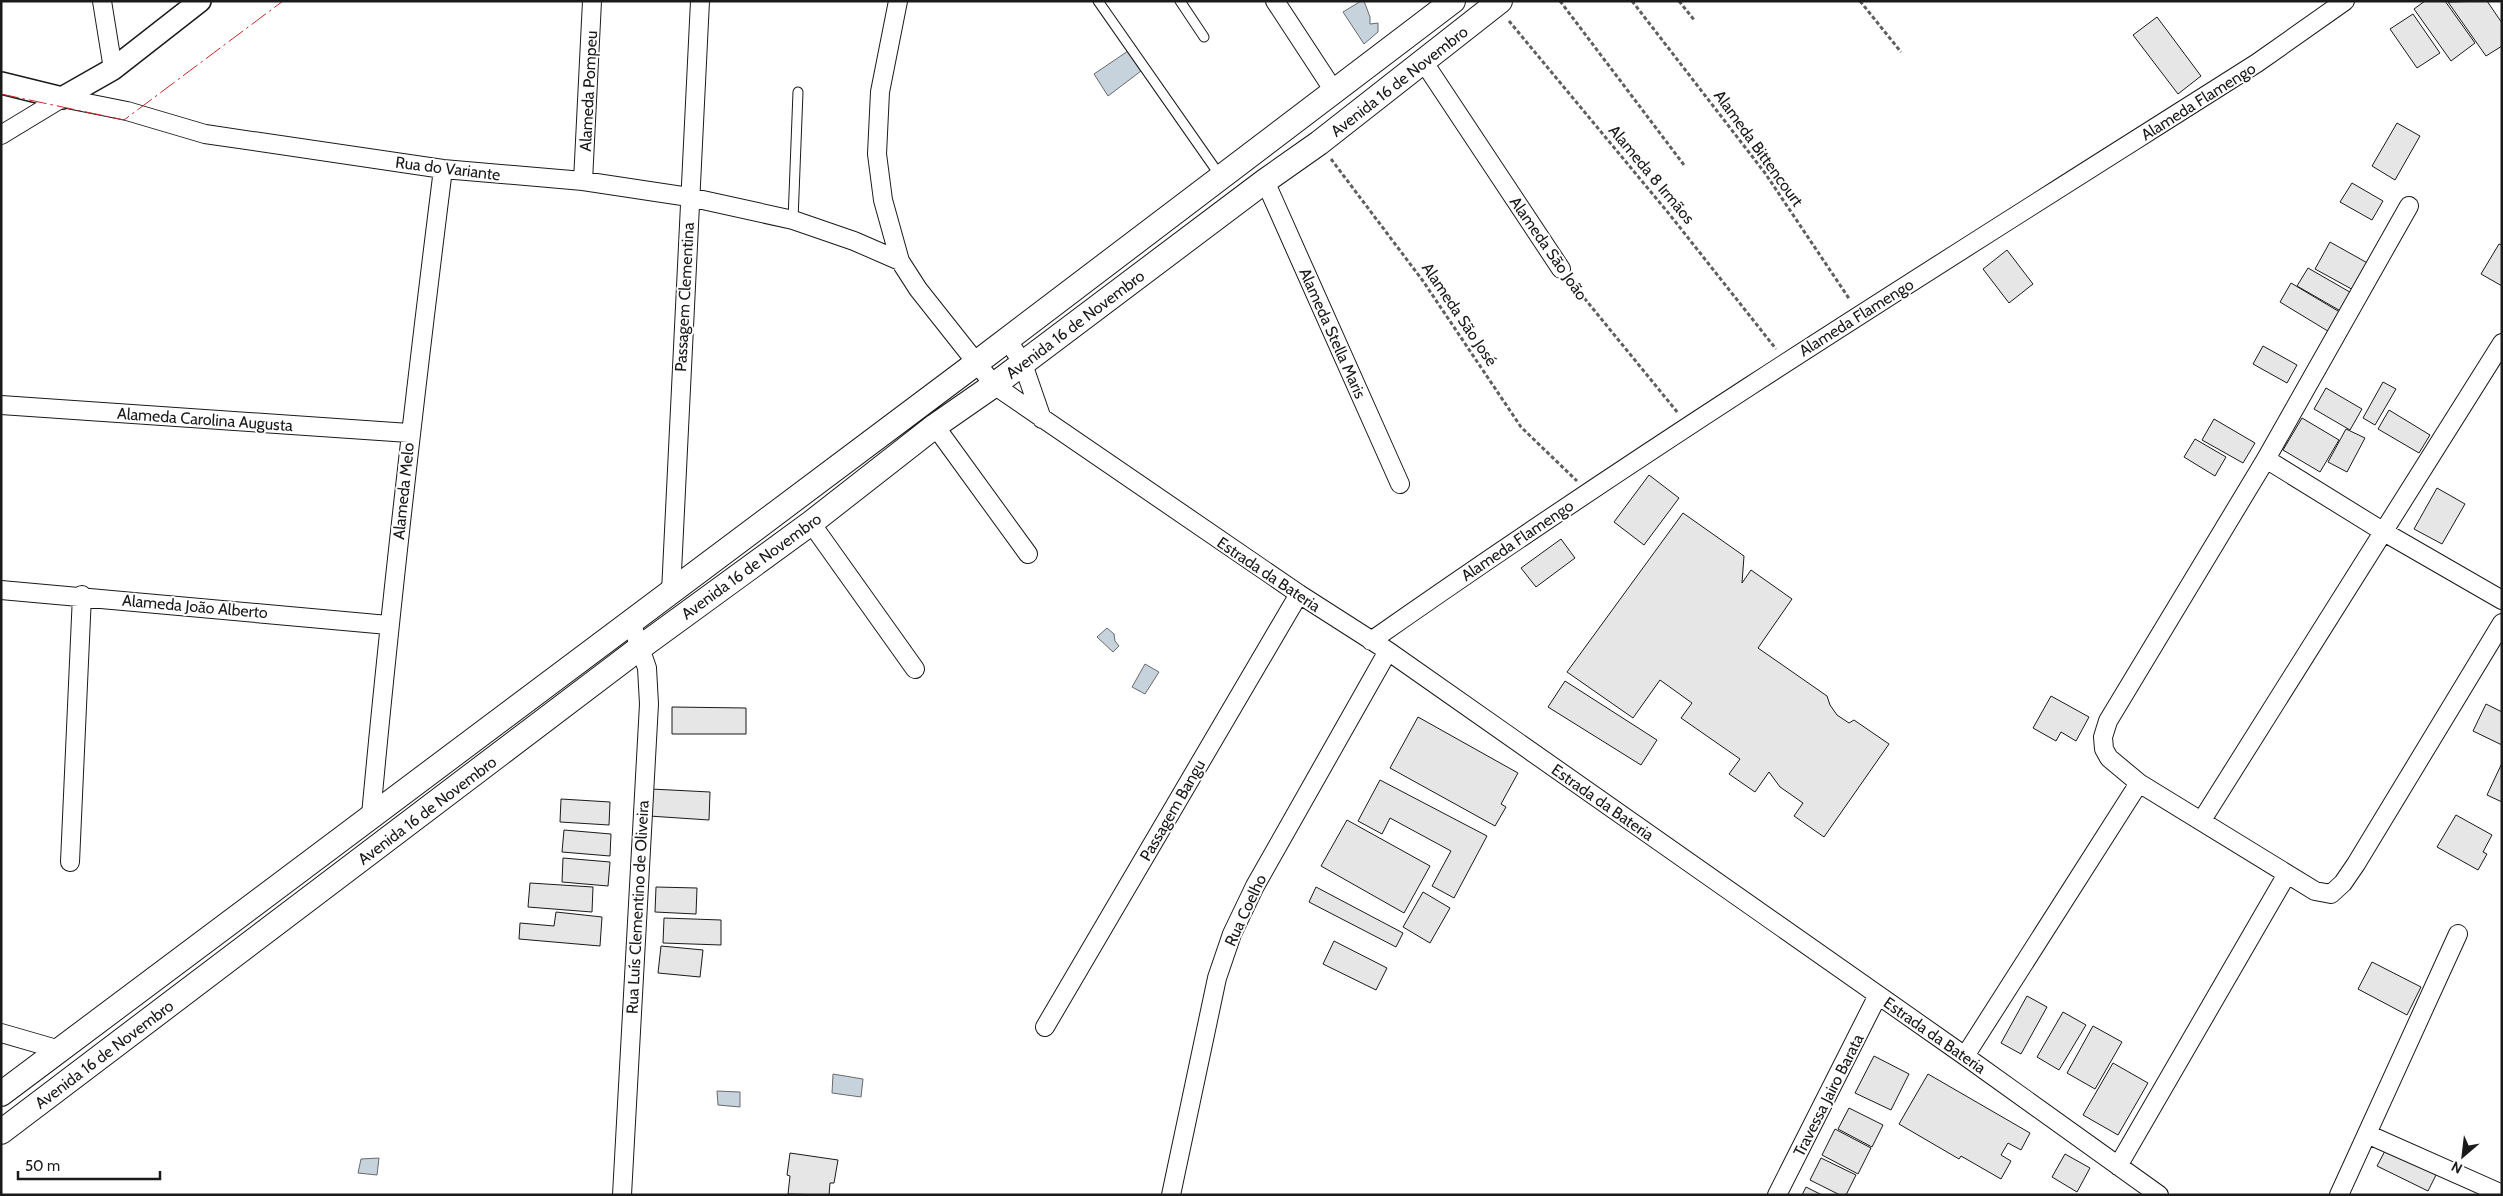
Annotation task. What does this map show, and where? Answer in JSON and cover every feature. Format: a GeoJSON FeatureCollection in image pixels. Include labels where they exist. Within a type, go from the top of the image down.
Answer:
{"type":"FeatureCollection","features":[{"type":"Feature","properties":{"kind":"main road","name":"Avenida 16 de Novembro"},"geometry":{"type":"LineString","coordinates":[[1,1094],[975,364],[1453,1]]}},
{"type":"Feature","properties":{"kind":"main road","name":"Avenida 16 de Novembro"},"geometry":{"type":"LineString","coordinates":[[1,1132],[641,647],[811,523],[935,426],[994,386],[1265,181],[1319,143],[1498,3]]}},
{"type":"Feature","properties":{"kind":"street"},"geometry":{"type":"LineString","coordinates":[[102,1],[112,70]]}},
{"type":"Feature","properties":{"kind":"street"},"geometry":{"type":"LineString","coordinates":[[1,135],[112,70],[200,1]]}},
{"type":"Feature","properties":{"kind":"street","name":"Alameda Pompeu"},"geometry":{"type":"LineString","coordinates":[[583,181],[592,1]]}},
{"type":"Feature","properties":{"kind":"street","name":"Passagem Clementina"},"geometry":{"type":"LineString","coordinates":[[671,592],[700,1]]}},
{"type":"Feature","properties":{"kind":"street","name":"Estrada da Bateria"},"geometry":{"type":"LineString","coordinates":[[898,1],[880,92],[877,154],[883,200],[900,261],[918,289],[994,386],[1299,594],[1388,651],[1965,1056],[2158,1195]]}},
{"type":"Feature","properties":{"kind":"street"},"geometry":{"type":"LineString","coordinates":[[1275,1],[1334,92]]}},
{"type":"Feature","properties":{"kind":"street","name":"Alameda Flamengo"},"geometry":{"type":"LineString","coordinates":[[1372,641],[1588,492],[1688,426],[2257,63],[2345,1]]}},
{"type":"Feature","properties":{"kind":"street","name":"Alameda São João"},"geometry":{"type":"LineString","coordinates":[[1423,61],[1561,269]]}},
{"type":"Feature","properties":{"kind":"street"},"geometry":{"type":"LineString","coordinates":[[1,83],[62,98]]}},
{"type":"Feature","properties":{"kind":"street","name":"Rua do Variante"},"geometry":{"type":"LineString","coordinates":[[62,98],[127,111],[205,134],[443,169],[583,181],[689,197],[793,220],[854,241],[900,261]]}},
{"type":"Feature","properties":{"kind":"street","name":"Alameda Melo"},"geometry":{"type":"LineString","coordinates":[[372,815],[388,625],[409,433],[443,169]]}},
{"type":"Feature","properties":{"kind":"street","name":"Alameda Stella Maris"},"geometry":{"type":"LineString","coordinates":[[1265,181],[1400,484]]}},
{"type":"Feature","properties":{"kind":"street"},"geometry":{"type":"LineString","coordinates":[[2409,206],[2266,459],[2108,721],[2103,736],[2104,749],[2109,758],[2139,783],[2287,874],[2324,894],[2331,894],[2343,883],[2502,623]]}},
{"type":"Feature","properties":{"kind":"street"},"geometry":{"type":"LineString","coordinates":[[1007,339],[1023,364],[1042,419]]}},
{"type":"Feature","properties":{"kind":"street"},"geometry":{"type":"LineString","coordinates":[[2202,820],[2502,344]]}},
{"type":"Feature","properties":{"kind":"street","name":"Alameda Carolina Augusta"},"geometry":{"type":"LineString","coordinates":[[1,405],[409,433]]}},
{"type":"Feature","properties":{"kind":"street"},"geometry":{"type":"LineString","coordinates":[[935,426],[1028,554]]}},
{"type":"Feature","properties":{"kind":"street"},"geometry":{"type":"LineString","coordinates":[[2266,459],[2384,532],[2502,600]]}},
{"type":"Feature","properties":{"kind":"street"},"geometry":{"type":"LineString","coordinates":[[811,523],[915,669]]}},
{"type":"Feature","properties":{"kind":"street","name":"Alameda João Alberto"},"geometry":{"type":"LineString","coordinates":[[1,590],[82,595],[388,625]]}},
{"type":"Feature","properties":{"kind":"street","name":"Passagem Bangu"},"geometry":{"type":"LineString","coordinates":[[1045,1027],[1299,594]]}},
{"type":"Feature","properties":{"kind":"street"},"geometry":{"type":"LineString","coordinates":[[70,862],[82,595]]}},
{"type":"Feature","properties":{"kind":"street","name":"Rua Luís Clementino de Oliveira"},"geometry":{"type":"LineString","coordinates":[[622,1195],[649,704],[647,668],[631,622]]}},
{"type":"Feature","properties":{"kind":"street","name":"Rua Coelho"},"geometry":{"type":"LineString","coordinates":[[1171,1195],[1217,978],[1232,934],[1254,886],[1388,651]]}},
{"type":"Feature","properties":{"kind":"street"},"geometry":{"type":"LineString","coordinates":[[1965,1056],[2139,783]]}},
{"type":"Feature","properties":{"kind":"street"},"geometry":{"type":"LineString","coordinates":[[2118,1166],[2287,874]]}},
{"type":"Feature","properties":{"kind":"street"},"geometry":{"type":"LineString","coordinates":[[2339,1195],[2458,934]]}},
{"type":"Feature","properties":{"kind":"street","name":"Travessa Jairo Barata"},"geometry":{"type":"LineString","coordinates":[[1777,1195],[1878,995]]}},
{"type":"Feature","properties":{"kind":"street"},"geometry":{"type":"LineString","coordinates":[[1,1033],[60,1050]]}},
{"type":"Feature","properties":{"kind":"street"},"geometry":{"type":"LineString","coordinates":[[2367,1134],[2502,1194]]}},
{"type":"Feature","properties":{"kind":"lane"},"geometry":{"type":"LineString","coordinates":[[1098,1],[1221,178]]}},
{"type":"Feature","properties":{"kind":"lane"},"geometry":{"type":"LineString","coordinates":[[1180,1],[1204,37]]}},
{"type":"Feature","properties":{"kind":"lane"},"geometry":{"type":"LineString","coordinates":[[793,220],[798,92]]}},
{"type":"Feature","properties":{"kind":"path"},"geometry":{"type":"LineString","coordinates":[[1560,1],[1684,164]]}},
{"type":"Feature","properties":{"kind":"path","name":"Alameda Bittencourt"},"geometry":{"type":"LineString","coordinates":[[1632,1],[1765,173],[1860,315]]}},
{"type":"Feature","properties":{"kind":"path"},"geometry":{"type":"LineString","coordinates":[[1679,1],[1695,21]]}},
{"type":"Feature","properties":{"kind":"path"},"geometry":{"type":"LineString","coordinates":[[1860,1],[1901,52]]}},
{"type":"Feature","properties":{"kind":"path","name":"Alameda 8 Irmãos"},"geometry":{"type":"LineString","coordinates":[[1498,3],[1670,215],[1786,362]]}},
{"type":"Feature","properties":{"kind":"path","name":"Alameda São José"},"geometry":{"type":"LineString","coordinates":[[1319,143],[1423,281],[1521,427],[1588,492]]}},
{"type":"Feature","properties":{"kind":"path","name":"Alameda São João"},"geometry":{"type":"LineString","coordinates":[[1561,269],[1688,426]]}},
{"type":"Feature","properties":{"kind":"shaded area"},"geometry":{"type":"Polygon","coordinates":[[[1364,1],[1370,17],[1370,24],[1378,23],[1378,32],[1364,44],[1343,12],[1364,1]]]}},
{"type":"Feature","properties":{"kind":"shaded area"},"geometry":{"type":"Polygon","coordinates":[[[1128,51],[1141,71],[1108,96],[1094,74],[1128,51]]]}},
{"type":"Feature","properties":{"kind":"shaded area"},"geometry":{"type":"Polygon","coordinates":[[[1107,628],[1114,634],[1115,641],[1119,646],[1113,652],[1097,637],[1107,628]]]}},
{"type":"Feature","properties":{"kind":"shaded area"},"geometry":{"type":"Polygon","coordinates":[[[1145,664],[1159,672],[1145,694],[1132,687],[1145,664]]]}},
{"type":"Feature","properties":{"kind":"shaded area"},"geometry":{"type":"Polygon","coordinates":[[[833,1074],[863,1079],[861,1097],[832,1093],[833,1074]]]}},
{"type":"Feature","properties":{"kind":"shaded area"},"geometry":{"type":"Polygon","coordinates":[[[717,1091],[740,1092],[740,1107],[718,1105],[717,1091]]]}},
{"type":"Feature","properties":{"kind":"shaded area"},"geometry":{"type":"Polygon","coordinates":[[[379,1158],[377,1175],[358,1173],[361,1159],[379,1158]]]}},
{"type":"Feature","properties":{"kind":"building"},"geometry":{"type":"Polygon","coordinates":[[[2425,1],[2445,1],[2475,43],[2451,61],[2414,9],[2425,1]]]}},
{"type":"Feature","properties":{"kind":"building"},"geometry":{"type":"Polygon","coordinates":[[[2487,1],[2502,23],[2502,46],[2486,56],[2448,2],[2487,1]]]}},
{"type":"Feature","properties":{"kind":"building"},"geometry":{"type":"Polygon","coordinates":[[[2413,14],[2440,53],[2417,68],[2390,29],[2413,14]]]}},
{"type":"Feature","properties":{"kind":"building"},"geometry":{"type":"Polygon","coordinates":[[[2157,17],[2201,76],[2178,94],[2133,35],[2157,17]]]}},
{"type":"Feature","properties":{"kind":"building"},"geometry":{"type":"Polygon","coordinates":[[[2397,123],[2420,136],[2395,180],[2372,166],[2397,123]]]}},
{"type":"Feature","properties":{"kind":"building"},"geometry":{"type":"Polygon","coordinates":[[[2352,183],[2383,201],[2372,220],[2340,202],[2352,183]]]}},
{"type":"Feature","properties":{"kind":"building"},"geometry":{"type":"Polygon","coordinates":[[[2330,242],[2371,265],[2357,292],[2315,269],[2330,242]]]}},
{"type":"Feature","properties":{"kind":"building"},"geometry":{"type":"Polygon","coordinates":[[[2499,244],[2502,245],[2502,286],[2481,274],[2499,244]]]}},
{"type":"Feature","properties":{"kind":"building"},"geometry":{"type":"Polygon","coordinates":[[[2007,250],[2033,284],[2009,303],[1983,269],[2007,250]]]}},
{"type":"Feature","properties":{"kind":"building"},"geometry":{"type":"Polygon","coordinates":[[[2308,268],[2355,295],[2344,313],[2297,286],[2308,268]]]}},
{"type":"Feature","properties":{"kind":"building"},"geometry":{"type":"Polygon","coordinates":[[[2291,283],[2343,314],[2331,333],[2280,302],[2291,283]]]}},
{"type":"Feature","properties":{"kind":"building"},"geometry":{"type":"Polygon","coordinates":[[[2263,346],[2297,365],[2287,383],[2253,364],[2263,346]]]}},
{"type":"Feature","properties":{"kind":"building"},"geometry":{"type":"Polygon","coordinates":[[[2383,382],[2396,389],[2375,425],[2363,418],[2383,382]]]}},
{"type":"Feature","properties":{"kind":"building"},"geometry":{"type":"Polygon","coordinates":[[[2326,388],[2362,409],[2350,430],[2314,409],[2326,388]]]}},
{"type":"Feature","properties":{"kind":"building"},"geometry":{"type":"Polygon","coordinates":[[[2389,410],[2430,435],[2419,453],[2378,429],[2389,410]]]}},
{"type":"Feature","properties":{"kind":"building"},"geometry":{"type":"Polygon","coordinates":[[[2302,418],[2339,440],[2320,472],[2283,450],[2302,418]]]}},
{"type":"Feature","properties":{"kind":"building"},"geometry":{"type":"Polygon","coordinates":[[[2214,419],[2255,443],[2243,463],[2202,440],[2214,419]]]}},
{"type":"Feature","properties":{"kind":"building"},"geometry":{"type":"Polygon","coordinates":[[[2346,429],[2365,438],[2347,472],[2328,462],[2346,429]]]}},
{"type":"Feature","properties":{"kind":"building"},"geometry":{"type":"Polygon","coordinates":[[[2195,439],[2226,457],[2215,476],[2184,457],[2195,439]]]}},
{"type":"Feature","properties":{"kind":"building"},"geometry":{"type":"Polygon","coordinates":[[[1649,475],[1679,498],[1644,545],[1614,522],[1649,475]]]}},
{"type":"Feature","properties":{"kind":"building"},"geometry":{"type":"Polygon","coordinates":[[[2437,488],[2465,504],[2442,544],[2414,529],[2437,488]]]}},
{"type":"Feature","properties":{"kind":"building"},"geometry":{"type":"Polygon","coordinates":[[[1683,513],[1744,556],[1742,583],[1751,570],[1792,599],[1758,648],[1827,696],[1830,705],[1837,715],[1849,723],[1854,720],[1889,744],[1824,837],[1794,816],[1803,803],[1780,787],[1769,772],[1755,792],[1729,774],[1740,759],[1681,718],[1692,703],[1660,680],[1633,718],[1567,672],[1683,513]]]}},
{"type":"Feature","properties":{"kind":"building"},"geometry":{"type":"Polygon","coordinates":[[[1561,539],[1575,558],[1536,587],[1521,568],[1561,539]]]}},
{"type":"Feature","properties":{"kind":"building"},"geometry":{"type":"Polygon","coordinates":[[[1565,681],[1657,740],[1641,765],[1548,707],[1565,681]]]}},
{"type":"Feature","properties":{"kind":"building"},"geometry":{"type":"Polygon","coordinates":[[[2051,696],[2089,717],[2076,741],[2061,732],[2056,741],[2033,728],[2051,696]]]}},
{"type":"Feature","properties":{"kind":"building"},"geometry":{"type":"Polygon","coordinates":[[[2486,704],[2502,712],[2502,745],[2473,731],[2486,704]]]}},
{"type":"Feature","properties":{"kind":"building"},"geometry":{"type":"Polygon","coordinates":[[[672,707],[746,708],[746,734],[672,734],[672,707]]]}},
{"type":"Feature","properties":{"kind":"building"},"geometry":{"type":"Polygon","coordinates":[[[1418,717],[1518,773],[1501,804],[1506,807],[1495,826],[1390,768],[1418,717]]]}},
{"type":"Feature","properties":{"kind":"building"},"geometry":{"type":"Polygon","coordinates":[[[2502,763],[2502,802],[2487,795],[2502,763]]]}},
{"type":"Feature","properties":{"kind":"building"},"geometry":{"type":"Polygon","coordinates":[[[1380,780],[1487,836],[1454,898],[1432,886],[1451,851],[1390,818],[1382,834],[1358,821],[1380,780]]]}},
{"type":"Feature","properties":{"kind":"building"},"geometry":{"type":"Polygon","coordinates":[[[651,789],[710,792],[709,820],[649,816],[651,789]]]}},
{"type":"Feature","properties":{"kind":"building"},"geometry":{"type":"Polygon","coordinates":[[[561,799],[610,802],[609,825],[560,822],[561,799]]]}},
{"type":"Feature","properties":{"kind":"building"},"geometry":{"type":"Polygon","coordinates":[[[2456,815],[2492,835],[2483,852],[2487,854],[2478,870],[2437,847],[2456,815]]]}},
{"type":"Feature","properties":{"kind":"building"},"geometry":{"type":"Polygon","coordinates":[[[1347,820],[1430,866],[1404,913],[1321,866],[1347,820]]]}},
{"type":"Feature","properties":{"kind":"building"},"geometry":{"type":"Polygon","coordinates":[[[564,830],[611,834],[610,856],[562,852],[564,830]]]}},
{"type":"Feature","properties":{"kind":"building"},"geometry":{"type":"Polygon","coordinates":[[[563,858],[610,862],[608,886],[562,882],[563,858]]]}},
{"type":"Feature","properties":{"kind":"building"},"geometry":{"type":"Polygon","coordinates":[[[530,883],[593,887],[592,912],[528,907],[530,883]]]}},
{"type":"Feature","properties":{"kind":"building"},"geometry":{"type":"Polygon","coordinates":[[[656,887],[697,888],[696,914],[655,912],[656,887]]]}},
{"type":"Feature","properties":{"kind":"building"},"geometry":{"type":"Polygon","coordinates":[[[1316,887],[1403,933],[1396,947],[1309,902],[1316,887]]]}},
{"type":"Feature","properties":{"kind":"building"},"geometry":{"type":"Polygon","coordinates":[[[1423,892],[1450,908],[1430,943],[1403,927],[1423,892]]]}},
{"type":"Feature","properties":{"kind":"building"},"geometry":{"type":"Polygon","coordinates":[[[556,912],[602,917],[600,946],[519,939],[520,923],[554,926],[556,912]]]}},
{"type":"Feature","properties":{"kind":"building"},"geometry":{"type":"Polygon","coordinates":[[[664,918],[721,920],[721,945],[663,943],[664,918]]]}},
{"type":"Feature","properties":{"kind":"building"},"geometry":{"type":"Polygon","coordinates":[[[1334,941],[1387,968],[1376,990],[1323,964],[1334,941]]]}},
{"type":"Feature","properties":{"kind":"building"},"geometry":{"type":"Polygon","coordinates":[[[661,946],[703,950],[700,977],[658,973],[661,946]]]}},
{"type":"Feature","properties":{"kind":"building"},"geometry":{"type":"Polygon","coordinates":[[[2372,962],[2421,987],[2407,1015],[2358,989],[2372,962]]]}},
{"type":"Feature","properties":{"kind":"building"},"geometry":{"type":"Polygon","coordinates":[[[2027,996],[2047,1007],[2021,1054],[2001,1043],[2027,996]]]}},
{"type":"Feature","properties":{"kind":"building"},"geometry":{"type":"Polygon","coordinates":[[[2063,1012],[2086,1025],[2059,1070],[2037,1057],[2063,1012]]]}},
{"type":"Feature","properties":{"kind":"building"},"geometry":{"type":"Polygon","coordinates":[[[2093,1026],[2122,1042],[2095,1089],[2067,1073],[2093,1026]]]}},
{"type":"Feature","properties":{"kind":"building"},"geometry":{"type":"Polygon","coordinates":[[[1874,1056],[1909,1074],[1891,1110],[1855,1093],[1874,1056]]]}},
{"type":"Feature","properties":{"kind":"building"},"geometry":{"type":"Polygon","coordinates":[[[2113,1063],[2148,1083],[2118,1135],[2083,1115],[2113,1063]]]}},
{"type":"Feature","properties":{"kind":"building"},"geometry":{"type":"Polygon","coordinates":[[[1928,1074],[2030,1133],[2021,1150],[2008,1143],[2001,1155],[2011,1161],[2001,1179],[1961,1156],[1959,1159],[1899,1124],[1928,1074]]]}},
{"type":"Feature","properties":{"kind":"building"},"geometry":{"type":"Polygon","coordinates":[[[1849,1108],[1883,1125],[1872,1147],[1838,1129],[1849,1108]]]}},
{"type":"Feature","properties":{"kind":"building"},"geometry":{"type":"Polygon","coordinates":[[[1835,1129],[1871,1148],[1858,1174],[1822,1155],[1835,1129]]]}},
{"type":"Feature","properties":{"kind":"building"},"geometry":{"type":"Polygon","coordinates":[[[2386,1149],[2437,1173],[2428,1191],[2377,1166],[2386,1149]]]}},
{"type":"Feature","properties":{"kind":"building"},"geometry":{"type":"Polygon","coordinates":[[[790,1153],[838,1160],[834,1183],[830,1183],[829,1195],[788,1194],[790,1176],[787,1175],[790,1153]]]}},
{"type":"Feature","properties":{"kind":"building"},"geometry":{"type":"Polygon","coordinates":[[[2065,1154],[2090,1168],[2077,1192],[2052,1177],[2065,1154]]]}},
{"type":"Feature","properties":{"kind":"building"},"geometry":{"type":"Polygon","coordinates":[[[1821,1158],[1856,1175],[1846,1195],[1840,1195],[1810,1180],[1821,1158]]]}},
{"type":"Feature","properties":{"kind":"building"},"geometry":{"type":"Polygon","coordinates":[[[1806,1187],[1822,1195],[1802,1195],[1806,1187]]]}},
{"type":"Feature","properties":{"kind":"power"},"geometry":{"type":"LineString","coordinates":[[1,94],[124,120],[283,1]]}}]}
